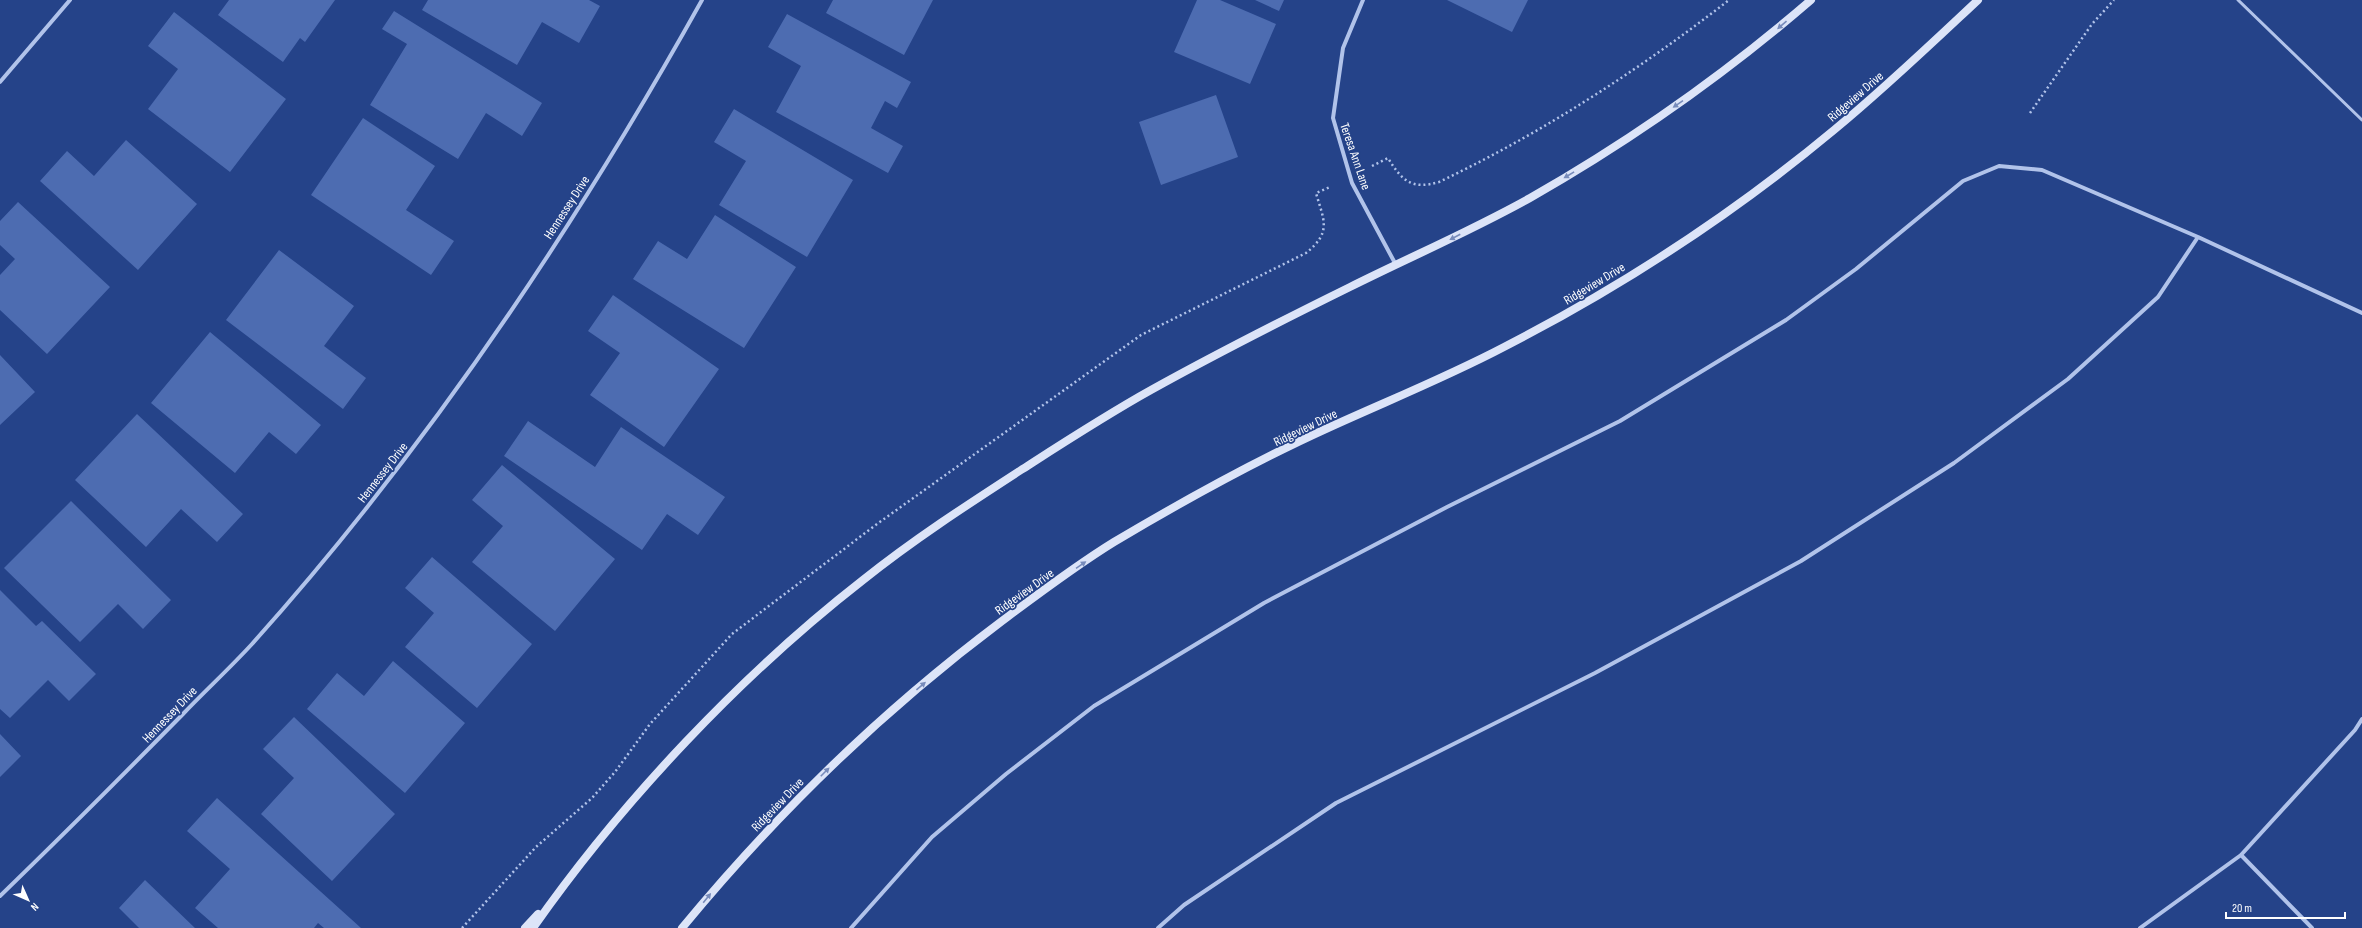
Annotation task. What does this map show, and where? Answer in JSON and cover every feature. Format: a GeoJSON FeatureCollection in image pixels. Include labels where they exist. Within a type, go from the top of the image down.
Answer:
{"type":"FeatureCollection","features":[{"type":"Feature","properties":{"kind":"main road"},"geometry":{"type":"LineString","coordinates":[[533,928],[569,881],[650,782],[712,715],[776,652],[862,580],[953,514],[1147,393],[1346,289],[1442,244],[1529,199],[1613,148],[1694,93],[1772,34],[1811,0]]}},
{"type":"Feature","properties":{"kind":"main road","name":"Ridgeview Drive"},"geometry":{"type":"LineString","coordinates":[[682,928],[773,824],[835,762],[968,646],[1039,593],[1112,544],[1227,479],[1326,428],[1417,390],[1506,347],[1592,299],[1675,247],[1756,191],[1834,130],[1909,66],[1978,0]]}},
{"type":"Feature","properties":{"kind":"main road"},"geometry":{"type":"LineString","coordinates":[[525,928],[569,881]]}},
{"type":"Feature","properties":{"kind":"street"},"geometry":{"type":"LineString","coordinates":[[0,82],[70,0]]}},
{"type":"Feature","properties":{"kind":"street","name":"Hennessey Drive"},"geometry":{"type":"LineString","coordinates":[[0,896],[130,768],[251,644],[365,510],[434,421],[512,308],[645,102],[702,0]]}},
{"type":"Feature","properties":{"kind":"street","name":"Teresa Ann Lane"},"geometry":{"type":"LineString","coordinates":[[1364,0],[1343,48],[1333,118],[1352,182],[1396,266]]}},
{"type":"Feature","properties":{"kind":"street"},"geometry":{"type":"LineString","coordinates":[[851,928],[932,837],[1006,774],[1094,706],[1264,603],[1633,413],[1786,320],[1856,269],[1963,181],[1999,166],[2042,170],[2198,237],[2362,313]]}},
{"type":"Feature","properties":{"kind":"street"},"geometry":{"type":"LineString","coordinates":[[1158,928],[1184,905],[1336,803],[1595,673],[1801,561],[1954,463],[2068,379],[2158,297],[2198,237]]}},
{"type":"Feature","properties":{"kind":"street"},"geometry":{"type":"LineString","coordinates":[[2140,928],[2241,855],[2355,730],[2362,719]]}},
{"type":"Feature","properties":{"kind":"street"},"geometry":{"type":"LineString","coordinates":[[2241,855],[2312,928]]}},
{"type":"Feature","properties":{"kind":"lane"},"geometry":{"type":"LineString","coordinates":[[2238,0],[2362,120]]}},
{"type":"Feature","properties":{"kind":"path"},"geometry":{"type":"LineString","coordinates":[[1376,164],[1388,158],[1397,174],[1415,185],[1426,186],[1439,182],[1512,145],[1631,72],[1728,0]]}},
{"type":"Feature","properties":{"kind":"path"},"geometry":{"type":"LineString","coordinates":[[2030,113],[2092,24],[2114,0]]}},
{"type":"Feature","properties":{"kind":"building"},"geometry":{"type":"Polygon","coordinates":[[[229,0],[335,0],[305,42],[300,38],[283,62],[218,15],[229,0]]]}},
{"type":"Feature","properties":{"kind":"building"},"geometry":{"type":"Polygon","coordinates":[[[428,0],[589,0],[600,6],[579,43],[542,22],[517,65],[422,10],[428,0]]]}},
{"type":"Feature","properties":{"kind":"building"},"geometry":{"type":"Polygon","coordinates":[[[833,0],[933,0],[904,55],[826,13],[833,0]]]}},
{"type":"Feature","properties":{"kind":"building"},"geometry":{"type":"Polygon","coordinates":[[[1197,0],[1220,0],[1276,24],[1250,84],[1174,52],[1197,0]]]}},
{"type":"Feature","properties":{"kind":"building"},"geometry":{"type":"Polygon","coordinates":[[[1255,0],[1284,0],[1279,11],[1255,0]]]}},
{"type":"Feature","properties":{"kind":"building"},"geometry":{"type":"Polygon","coordinates":[[[1447,0],[1528,0],[1512,32],[1447,0]]]}},
{"type":"Feature","properties":{"kind":"building"},"geometry":{"type":"Polygon","coordinates":[[[394,11],[542,103],[522,136],[486,113],[458,159],[370,105],[407,44],[382,29],[394,11]]]}},
{"type":"Feature","properties":{"kind":"building"},"geometry":{"type":"Polygon","coordinates":[[[174,12],[286,99],[230,172],[148,109],[178,69],[148,46],[174,12]]]}},
{"type":"Feature","properties":{"kind":"building"},"geometry":{"type":"Polygon","coordinates":[[[787,14],[911,82],[897,108],[885,101],[871,128],[903,146],[888,173],[776,112],[801,66],[768,47],[787,14]]]}},
{"type":"Feature","properties":{"kind":"building"},"geometry":{"type":"Polygon","coordinates":[[[1216,95],[1238,157],[1161,185],[1139,122],[1216,95]]]}},
{"type":"Feature","properties":{"kind":"building"},"geometry":{"type":"Polygon","coordinates":[[[734,109],[853,180],[807,257],[719,205],[746,161],[714,142],[734,109]]]}},
{"type":"Feature","properties":{"kind":"building"},"geometry":{"type":"Polygon","coordinates":[[[363,118],[435,166],[406,210],[454,241],[431,275],[311,195],[363,118]]]}},
{"type":"Feature","properties":{"kind":"building"},"geometry":{"type":"Polygon","coordinates":[[[126,140],[197,204],[138,270],[40,181],[67,151],[94,176],[126,140]]]}},
{"type":"Feature","properties":{"kind":"building"},"geometry":{"type":"Polygon","coordinates":[[[18,202],[110,287],[47,354],[0,310],[0,275],[15,259],[0,245],[0,221],[18,202]]]}},
{"type":"Feature","properties":{"kind":"building"},"geometry":{"type":"Polygon","coordinates":[[[715,215],[796,267],[744,348],[633,279],[658,241],[687,259],[715,215]]]}},
{"type":"Feature","properties":{"kind":"building"},"geometry":{"type":"Polygon","coordinates":[[[279,250],[354,306],[324,346],[366,378],[343,409],[226,320],[279,250]]]}},
{"type":"Feature","properties":{"kind":"building"},"geometry":{"type":"Polygon","coordinates":[[[613,295],[719,369],[664,447],[590,395],[620,353],[588,331],[613,295]]]}},
{"type":"Feature","properties":{"kind":"building"},"geometry":{"type":"Polygon","coordinates":[[[210,332],[321,425],[296,454],[269,432],[235,473],[151,403],[210,332]]]}},
{"type":"Feature","properties":{"kind":"building"},"geometry":{"type":"Polygon","coordinates":[[[0,355],[35,392],[0,425],[0,355]]]}},
{"type":"Feature","properties":{"kind":"building"},"geometry":{"type":"Polygon","coordinates":[[[137,414],[243,514],[217,542],[181,509],[146,547],[75,480],[137,414]]]}},
{"type":"Feature","properties":{"kind":"building"},"geometry":{"type":"Polygon","coordinates":[[[528,421],[595,467],[621,427],[725,497],[698,535],[667,514],[642,550],[504,456],[528,421]]]}},
{"type":"Feature","properties":{"kind":"building"},"geometry":{"type":"Polygon","coordinates":[[[502,465],[615,559],[555,631],[472,562],[503,526],[472,500],[502,465]]]}},
{"type":"Feature","properties":{"kind":"building"},"geometry":{"type":"Polygon","coordinates":[[[71,501],[171,600],[143,629],[118,604],[80,642],[4,568],[71,501]]]}},
{"type":"Feature","properties":{"kind":"building"},"geometry":{"type":"Polygon","coordinates":[[[432,557],[532,644],[477,708],[405,647],[434,613],[405,588],[432,557]]]}},
{"type":"Feature","properties":{"kind":"building"},"geometry":{"type":"Polygon","coordinates":[[[0,590],[36,626],[42,621],[96,674],[69,701],[48,680],[10,718],[0,709],[0,590]]]}},
{"type":"Feature","properties":{"kind":"building"},"geometry":{"type":"Polygon","coordinates":[[[393,661],[465,723],[405,793],[307,709],[337,673],[364,696],[393,661]]]}},
{"type":"Feature","properties":{"kind":"building"},"geometry":{"type":"Polygon","coordinates":[[[294,717],[395,814],[332,881],[261,814],[294,778],[263,749],[294,717]]]}},
{"type":"Feature","properties":{"kind":"building"},"geometry":{"type":"Polygon","coordinates":[[[0,734],[21,756],[0,777],[0,734]]]}},
{"type":"Feature","properties":{"kind":"building"},"geometry":{"type":"Polygon","coordinates":[[[217,798],[361,928],[324,928],[318,923],[314,928],[218,928],[195,908],[230,869],[187,831],[217,798]]]}},
{"type":"Feature","properties":{"kind":"building"},"geometry":{"type":"Polygon","coordinates":[[[145,880],[195,928],[139,928],[119,908],[145,880]]]}}]}
